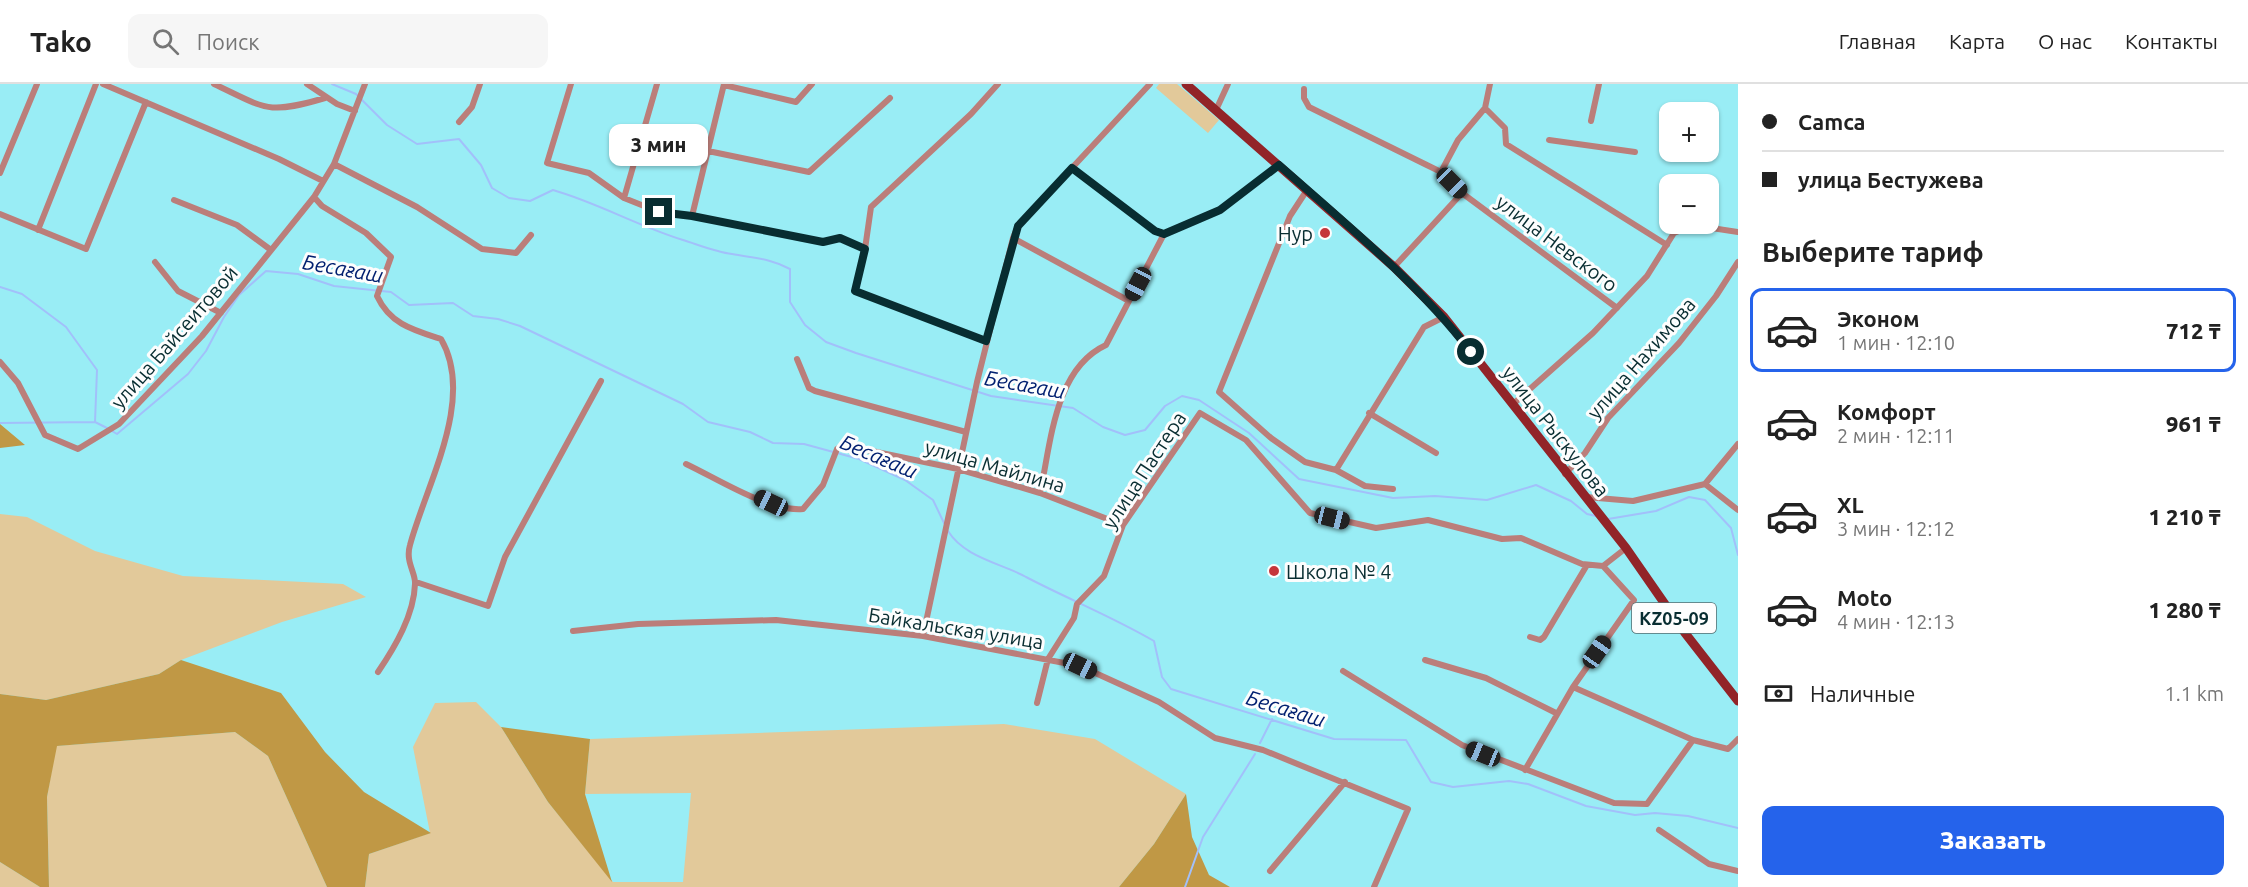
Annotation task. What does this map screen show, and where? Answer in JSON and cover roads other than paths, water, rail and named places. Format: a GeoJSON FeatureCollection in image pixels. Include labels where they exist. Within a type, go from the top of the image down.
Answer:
{"type":"FeatureCollection","features":[{"type":"Feature","properties":{"kind":"main road","name":"улица Рыскулова"},"geometry":{"type":"LineString","coordinates":[[1186,84],[1394,267],[1444,317],[1565,474],[1626,548],[1685,633],[1738,701]]}},
{"type":"Feature","properties":{"kind":"street"},"geometry":{"type":"LineString","coordinates":[[0,173],[37,84]]}},
{"type":"Feature","properties":{"kind":"street"},"geometry":{"type":"LineString","coordinates":[[38,230],[96,84]]}},
{"type":"Feature","properties":{"kind":"street"},"geometry":{"type":"LineString","coordinates":[[103,84],[279,159],[323,181]]}},
{"type":"Feature","properties":{"kind":"street"},"geometry":{"type":"LineString","coordinates":[[214,84],[262,106],[277,110],[325,98]]}},
{"type":"Feature","properties":{"kind":"street"},"geometry":{"type":"LineString","coordinates":[[307,84],[325,98],[356,107]]}},
{"type":"Feature","properties":{"kind":"street"},"geometry":{"type":"LineString","coordinates":[[459,122],[472,107],[480,84]]}},
{"type":"Feature","properties":{"kind":"street"},"geometry":{"type":"LineString","coordinates":[[571,84],[547,163],[589,173],[624,198],[659,212],[692,216],[823,242],[840,238],[865,249]]}},
{"type":"Feature","properties":{"kind":"street"},"geometry":{"type":"LineString","coordinates":[[624,198],[657,84]]}},
{"type":"Feature","properties":{"kind":"street"},"geometry":{"type":"LineString","coordinates":[[692,216],[724,85],[796,102],[812,84]]}},
{"type":"Feature","properties":{"kind":"street"},"geometry":{"type":"LineString","coordinates":[[986,341],[855,291],[865,249],[870,207],[971,114],[998,84]]}},
{"type":"Feature","properties":{"kind":"street"},"geometry":{"type":"LineString","coordinates":[[923,636],[986,341],[1013,238],[1018,226],[1150,84]]}},
{"type":"Feature","properties":{"kind":"street"},"geometry":{"type":"LineString","coordinates":[[1216,110],[1228,84]]}},
{"type":"Feature","properties":{"kind":"street"},"geometry":{"type":"LineString","coordinates":[[1441,172],[1458,140],[1485,108],[1490,84]]}},
{"type":"Feature","properties":{"kind":"street"},"geometry":{"type":"LineString","coordinates":[[1591,121],[1599,84]]}},
{"type":"Feature","properties":{"kind":"street","name":"улица Байсеитовой"},"geometry":{"type":"LineString","coordinates":[[0,362],[18,383],[45,435],[78,449],[119,424],[221,313],[314,197],[334,164],[365,86]]}},
{"type":"Feature","properties":{"kind":"street","name":"улица Невского"},"geometry":{"type":"LineString","coordinates":[[1304,89],[1304,98],[1309,107],[1441,172],[1462,193],[1617,308]]}},
{"type":"Feature","properties":{"kind":"street"},"geometry":{"type":"LineString","coordinates":[[708,151],[809,172],[890,98]]}},
{"type":"Feature","properties":{"kind":"street"},"geometry":{"type":"LineString","coordinates":[[0,214],[86,249],[146,102]]}},
{"type":"Feature","properties":{"kind":"street"},"geometry":{"type":"LineString","coordinates":[[1485,108],[1505,128],[1506,144],[1667,245]]}},
{"type":"Feature","properties":{"kind":"street"},"geometry":{"type":"LineString","coordinates":[[1549,140],[1635,152]]}},
{"type":"Feature","properties":{"kind":"street"},"geometry":{"type":"LineString","coordinates":[[334,164],[417,207],[482,249],[516,253],[531,235]]}},
{"type":"Feature","properties":{"kind":"street"},"geometry":{"type":"LineString","coordinates":[[1040,493],[1062,394],[1090,352],[1106,345],[1164,234],[1220,210],[1279,165]]}},
{"type":"Feature","properties":{"kind":"street"},"geometry":{"type":"LineString","coordinates":[[1072,168],[1155,231],[1164,234]]}},
{"type":"Feature","properties":{"kind":"street"},"geometry":{"type":"LineString","coordinates":[[1306,190],[1290,216],[1219,392],[1271,438],[1305,462],[1336,470],[1365,486],[1393,489]]}},
{"type":"Feature","properties":{"kind":"street"},"geometry":{"type":"LineString","coordinates":[[1394,267],[1462,193]]}},
{"type":"Feature","properties":{"kind":"street"},"geometry":{"type":"LineString","coordinates":[[314,197],[322,206],[366,233],[392,257],[377,296],[384,312],[410,329],[441,339],[451,356],[452,407],[441,455],[409,548],[410,570],[416,582],[406,622],[378,672]]}},
{"type":"Feature","properties":{"kind":"street"},"geometry":{"type":"LineString","coordinates":[[174,200],[237,225],[271,250]]}},
{"type":"Feature","properties":{"kind":"street"},"geometry":{"type":"LineString","coordinates":[[1512,405],[1593,333],[1617,308],[1647,276],[1674,233],[1692,225],[1738,232]]}},
{"type":"Feature","properties":{"kind":"street"},"geometry":{"type":"LineString","coordinates":[[1013,238],[1129,301]]}},
{"type":"Feature","properties":{"kind":"street"},"geometry":{"type":"LineString","coordinates":[[155,262],[178,291],[221,313]]}},
{"type":"Feature","properties":{"kind":"street","name":"улица Нахимова"},"geometry":{"type":"LineString","coordinates":[[1565,474],[1585,453],[1608,418],[1674,348],[1716,296],[1738,262]]}},
{"type":"Feature","properties":{"kind":"street"},"geometry":{"type":"LineString","coordinates":[[1336,470],[1424,327],[1444,317]]}},
{"type":"Feature","properties":{"kind":"street"},"geometry":{"type":"LineString","coordinates":[[797,359],[809,388],[815,391],[966,432]]}},
{"type":"Feature","properties":{"kind":"street"},"geometry":{"type":"LineString","coordinates":[[416,582],[488,606],[505,557],[601,381]]}},
{"type":"Feature","properties":{"kind":"street","name":"улица Пастера"},"geometry":{"type":"LineString","coordinates":[[1037,703],[1048,659],[1074,618],[1077,604],[1104,576],[1123,525],[1200,413],[1246,440],[1310,513],[1376,528],[1428,520],[1502,539],[1521,538],[1587,565]]}},
{"type":"Feature","properties":{"kind":"street"},"geometry":{"type":"LineString","coordinates":[[1369,413],[1436,453]]}},
{"type":"Feature","properties":{"kind":"street"},"geometry":{"type":"LineString","coordinates":[[1584,497],[1633,501],[1705,484],[1738,444]]}},
{"type":"Feature","properties":{"kind":"street","name":"улица Майлина"},"geometry":{"type":"LineString","coordinates":[[686,464],[771,503],[791,510],[804,509],[823,485],[837,449],[843,445],[958,469],[1040,493],[1123,525]]}},
{"type":"Feature","properties":{"kind":"street"},"geometry":{"type":"LineString","coordinates":[[1705,484],[1738,510]]}},
{"type":"Feature","properties":{"kind":"street"},"geometry":{"type":"LineString","coordinates":[[1530,637],[1540,640],[1544,637],[1587,565],[1603,566],[1626,548]]}},
{"type":"Feature","properties":{"kind":"street"},"geometry":{"type":"LineString","coordinates":[[1525,770],[1556,713],[1634,600],[1603,566]]}},
{"type":"Feature","properties":{"kind":"street","name":"Байкальская улица"},"geometry":{"type":"LineString","coordinates":[[573,631],[638,624],[776,620],[923,636],[1080,666],[1159,702],[1215,738],[1263,750],[1408,809],[1374,887]]}},
{"type":"Feature","properties":{"kind":"street"},"geometry":{"type":"LineString","coordinates":[[1425,660],[1486,678],[1556,713]]}},
{"type":"Feature","properties":{"kind":"street"},"geometry":{"type":"LineString","coordinates":[[1343,671],[1462,745],[1614,803],[1647,804],[1694,740]]}},
{"type":"Feature","properties":{"kind":"street"},"geometry":{"type":"LineString","coordinates":[[1573,687],[1694,740],[1728,749],[1738,739]]}},
{"type":"Feature","properties":{"kind":"street"},"geometry":{"type":"LineString","coordinates":[[1270,871],[1345,782]]}},
{"type":"Feature","properties":{"kind":"street"},"geometry":{"type":"LineString","coordinates":[[1659,830],[1709,864],[1738,871]]}},
{"type":"Feature","properties":{"kind":"waterway","name":"Бесагаш"},"geometry":{"type":"LineString","coordinates":[[332,84],[356,94],[387,125],[417,144],[459,139],[481,165],[492,188],[509,198],[530,201],[553,190],[683,240],[720,252],[768,260],[783,265],[790,269],[790,302],[805,325],[826,342],[856,353],[991,396],[1073,408],[1103,427],[1125,435],[1145,430],[1165,406],[1182,396],[1199,400],[1249,433],[1299,479],[1393,498],[1435,496],[1487,500],[1536,485],[1571,501],[1587,514],[1596,516]]}},
{"type":"Feature","properties":{"kind":"waterway","name":"Бесағаш"},"geometry":{"type":"LineString","coordinates":[[112,431],[117,434],[188,374],[206,351],[239,295],[266,271],[298,274],[334,286],[391,292],[409,305],[453,303],[473,316],[498,319],[520,326],[683,404],[708,422],[750,432],[773,443],[804,444],[859,459],[905,480],[933,500],[944,523]]}},
{"type":"Feature","properties":{"kind":"waterway"},"geometry":{"type":"LineString","coordinates":[[0,287],[22,294],[66,327],[97,370],[95,422]]}},
{"type":"Feature","properties":{"kind":"waterway","name":"Бесағаш"},"geometry":{"type":"LineString","coordinates":[[0,423],[95,422],[107,428]]}},
{"type":"Feature","properties":{"kind":"waterway","name":"Бесагаш"},"geometry":{"type":"LineString","coordinates":[[1608,519],[1656,511],[1689,497],[1705,500],[1731,528],[1738,555]]}},
{"type":"Feature","properties":{"kind":"waterway","name":"Бесағаш"},"geometry":{"type":"LineString","coordinates":[[948,531],[964,548],[974,554],[1016,572],[1154,641],[1162,677],[1171,689],[1334,739],[1406,740],[1431,782],[1453,787],[1509,781],[1528,784],[1586,806],[1635,815],[1655,813],[1688,816],[1738,828]]}},
{"type":"Feature","properties":{"kind":"waterway"},"geometry":{"type":"LineString","coordinates":[[1260,743],[1272,719]]}},
{"type":"Feature","properties":{"kind":"waterway"},"geometry":{"type":"LineString","coordinates":[[1185,887],[1203,837],[1255,754]]}},
{"type":"Feature","properties":{"kind":"place","name":"Hyp"},"geometry":{"type":"Point","coordinates":[1325,233]}},
{"type":"Feature","properties":{"kind":"place","name":"Школа № 4"},"geometry":{"type":"Point","coordinates":[1274,571]}}]}
